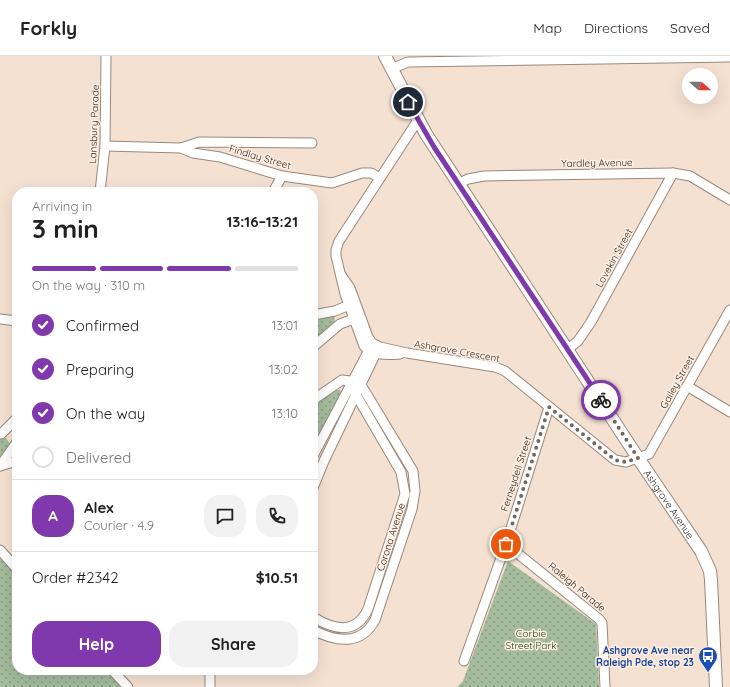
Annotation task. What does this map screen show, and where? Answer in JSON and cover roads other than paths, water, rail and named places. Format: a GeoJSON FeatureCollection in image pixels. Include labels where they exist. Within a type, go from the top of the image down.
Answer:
{"type":"FeatureCollection","features":[{"type":"Feature","properties":{"kind":"main road","name":"Ashgrove Avenue"},"geometry":{"type":"LineString","coordinates":[[385,56],[418,120],[458,184],[701,551],[710,571],[716,687]]}},
{"type":"Feature","properties":{"kind":"street","name":"Lansbury Parade"},"geometry":{"type":"LineString","coordinates":[[101,187],[105,146],[106,56]]}},
{"type":"Feature","properties":{"kind":"street"},"geometry":{"type":"LineString","coordinates":[[391,69],[408,62],[730,57]]}},
{"type":"Feature","properties":{"kind":"street"},"geometry":{"type":"LineString","coordinates":[[318,448],[357,384],[373,349],[370,340],[357,318],[352,304],[349,286],[341,275],[336,256],[337,246],[418,120]]}},
{"type":"Feature","properties":{"kind":"street","name":"Findlay Street"},"geometry":{"type":"LineString","coordinates":[[105,146],[181,148],[199,142],[312,143]]}},
{"type":"Feature","properties":{"kind":"street","name":"Findlay Street"},"geometry":{"type":"LineString","coordinates":[[181,148],[193,153],[220,157],[282,176],[332,183],[362,173],[371,173],[380,178]]}},
{"type":"Feature","properties":{"kind":"street","name":"Yardley Avenue"},"geometry":{"type":"LineString","coordinates":[[458,184],[468,179],[484,176],[673,173],[690,176],[730,200]]}},
{"type":"Feature","properties":{"kind":"street","name":"Lovekin Street"},"geometry":{"type":"LineString","coordinates":[[568,349],[578,341],[591,322],[673,173]]}},
{"type":"Feature","properties":{"kind":"street"},"geometry":{"type":"LineString","coordinates":[[276,187],[282,176]]}},
{"type":"Feature","properties":{"kind":"street"},"geometry":{"type":"LineString","coordinates":[[318,314],[332,312],[352,304]]}},
{"type":"Feature","properties":{"kind":"street","name":"Gailey Street"},"geometry":{"type":"LineString","coordinates":[[638,458],[649,454],[730,310]]}},
{"type":"Feature","properties":{"kind":"street"},"geometry":{"type":"LineString","coordinates":[[332,312],[336,314],[338,318],[335,328]]}},
{"type":"Feature","properties":{"kind":"street"},"geometry":{"type":"LineString","coordinates":[[318,343],[344,322],[357,318]]}},
{"type":"Feature","properties":{"kind":"street"},"geometry":{"type":"LineString","coordinates":[[0,319],[12,320]]}},
{"type":"Feature","properties":{"kind":"street","name":"Ashgrove Crescent"},"geometry":{"type":"LineString","coordinates":[[373,349],[387,355],[407,353],[501,369],[615,460],[626,462],[638,458]]}},
{"type":"Feature","properties":{"kind":"street"},"geometry":{"type":"LineString","coordinates":[[318,396],[341,380],[357,384]]}},
{"type":"Feature","properties":{"kind":"street","name":"Corona Avenue"},"geometry":{"type":"LineString","coordinates":[[318,620],[331,626],[351,627],[361,621],[368,609],[405,494],[401,472],[356,396],[357,384]]}},
{"type":"Feature","properties":{"kind":"street","name":"Corona Avenue"},"geometry":{"type":"LineString","coordinates":[[318,632],[337,638],[359,638],[370,629],[378,611],[412,509],[415,484],[412,469],[370,397],[357,384]]}},
{"type":"Feature","properties":{"kind":"street"},"geometry":{"type":"LineString","coordinates":[[687,386],[730,412]]}},
{"type":"Feature","properties":{"kind":"street"},"geometry":{"type":"LineString","coordinates":[[318,476],[356,396]]}},
{"type":"Feature","properties":{"kind":"street","name":"Ferneydell Street"},"geometry":{"type":"LineString","coordinates":[[464,661],[506,544],[549,407]]}},
{"type":"Feature","properties":{"kind":"street"},"geometry":{"type":"LineString","coordinates":[[12,423],[1,434],[12,440]]}},
{"type":"Feature","properties":{"kind":"street"},"geometry":{"type":"LineString","coordinates":[[0,466],[12,449]]}},
{"type":"Feature","properties":{"kind":"street"},"geometry":{"type":"LineString","coordinates":[[0,466],[12,462]]}},
{"type":"Feature","properties":{"kind":"street","name":"Raleigh Parade"},"geometry":{"type":"LineString","coordinates":[[506,544],[599,618],[602,628],[606,687]]}},
{"type":"Feature","properties":{"kind":"street"},"geometry":{"type":"LineString","coordinates":[[0,550],[12,563]]}},
{"type":"Feature","properties":{"kind":"street"},"geometry":{"type":"LineString","coordinates":[[368,609],[378,611]]}},
{"type":"Feature","properties":{"kind":"street"},"geometry":{"type":"LineString","coordinates":[[117,675],[128,687]]}},
{"type":"Feature","properties":{"kind":"street"},"geometry":{"type":"LineString","coordinates":[[210,675],[210,687]]}},
{"type":"Feature","properties":{"kind":"place","name":"Ashgrove Ave near Raleigh Pde, stop 23"},"geometry":{"type":"Point","coordinates":[708,673]}},
{"type":"Feature","properties":{"kind":"park label","name":"Corbie Street Park"},"geometry":{"type":"Point","coordinates":[531,638]}}]}
